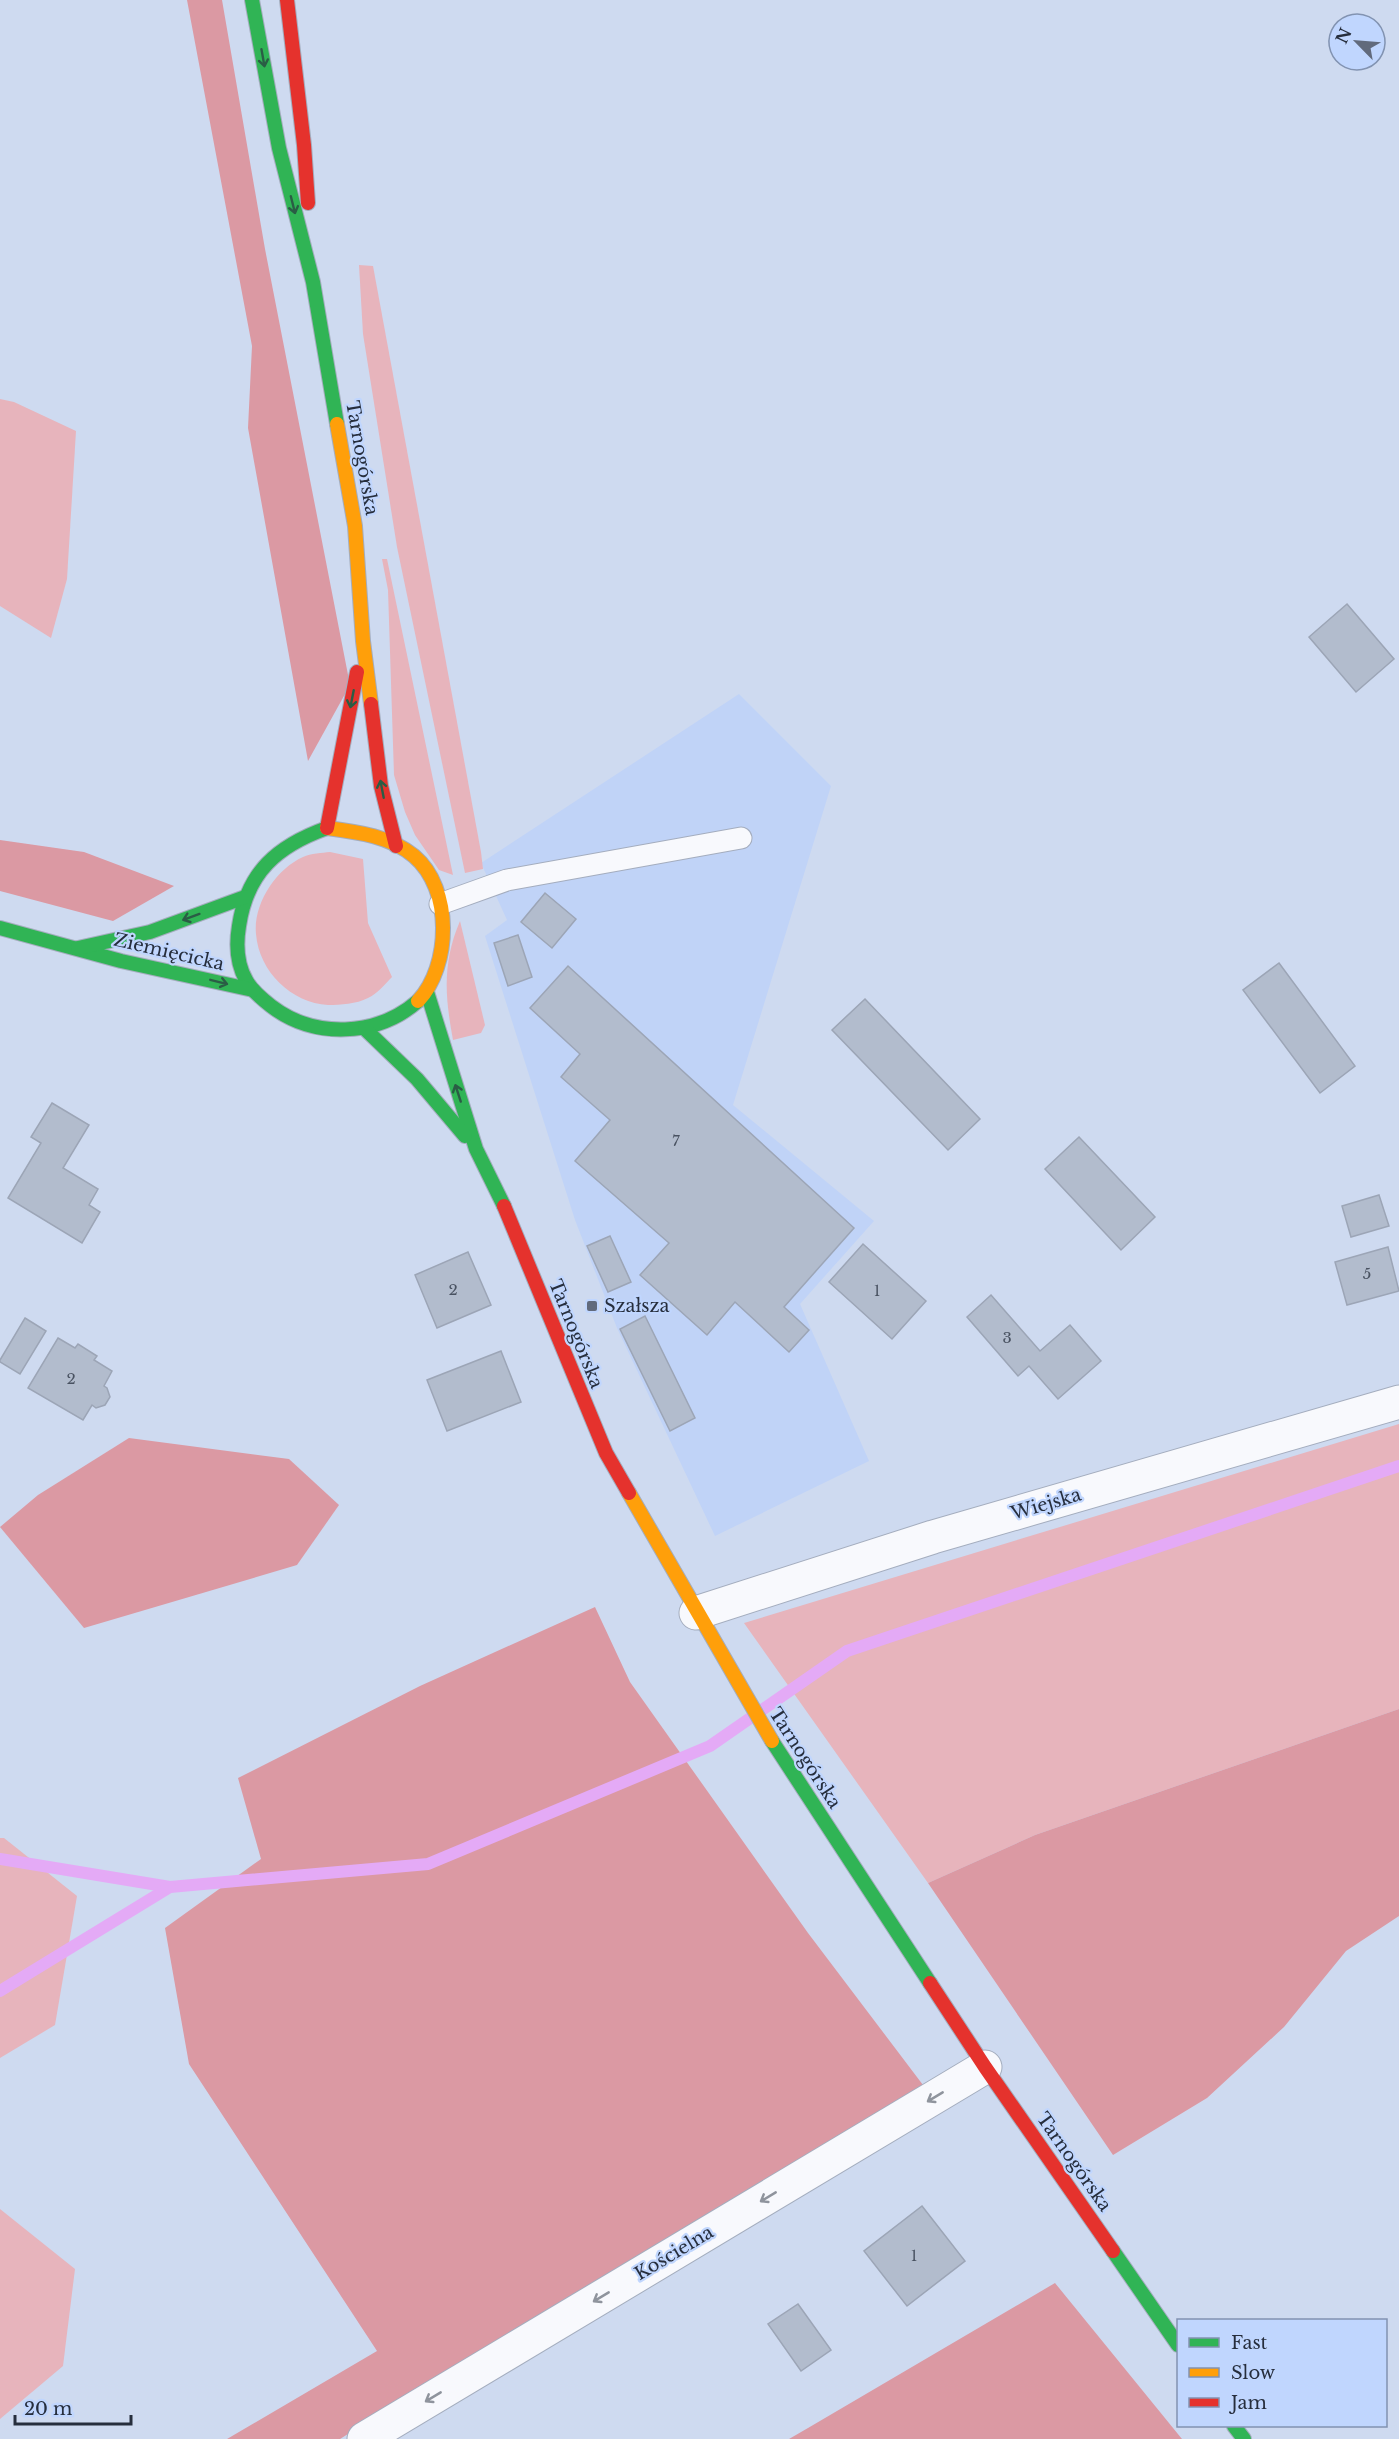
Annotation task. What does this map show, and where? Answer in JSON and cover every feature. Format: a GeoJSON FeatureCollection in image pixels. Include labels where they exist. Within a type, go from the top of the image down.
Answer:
{"type":"FeatureCollection","features":[{"type":"Feature","properties":{"kind":"main road","name":"Tarnogórska"},"geometry":{"type":"LineString","coordinates":[[252,0],[279,148],[313,282],[355,526],[363,641],[381,786],[396,846]]}},
{"type":"Feature","properties":{"kind":"main road","name":"Tarnogórska"},"geometry":{"type":"LineString","coordinates":[[287,0],[304,145],[313,282]]}},
{"type":"Feature","properties":{"kind":"main road","name":"Tarnogórska"},"geometry":{"type":"LineString","coordinates":[[327,828],[363,641]]}},
{"type":"Feature","properties":{"kind":"main road"},"geometry":{"type":"LineString","coordinates":[[327,828],[364,832],[396,846],[414,856],[429,874],[440,904],[440,953],[428,992],[399,1016],[365,1029],[338,1031],[311,1028],[278,1013],[253,990],[244,978],[237,945],[239,920],[252,880],[272,857],[306,834],[327,828]]}},
{"type":"Feature","properties":{"kind":"main road","name":"Ziemięcicka"},"geometry":{"type":"LineString","coordinates":[[78,948],[150,932],[245,897]]}},
{"type":"Feature","properties":{"kind":"main road","name":"Ziemięcicka"},"geometry":{"type":"LineString","coordinates":[[0,928],[121,961],[253,990]]}},
{"type":"Feature","properties":{"kind":"main road","name":"Tarnogórska"},"geometry":{"type":"LineString","coordinates":[[428,992],[476,1149],[515,1228],[540,1295],[606,1453],[696,1613],[773,1743],[986,2067],[1177,2342]]}},
{"type":"Feature","properties":{"kind":"main road","name":"Tarnogórska"},"geometry":{"type":"LineString","coordinates":[[365,1029],[417,1079],[476,1149]]}},
{"type":"Feature","properties":{"kind":"main road"},"geometry":{"type":"LineString","coordinates":[[1235,2427],[1244,2439]]}},
{"type":"Feature","properties":{"kind":"street","name":"Wiejska"},"geometry":{"type":"LineString","coordinates":[[696,1613],[933,1537],[1399,1402]]}},
{"type":"Feature","properties":{"kind":"street","name":"Kościelna"},"geometry":{"type":"LineString","coordinates":[[364,2439],[986,2067]]}},
{"type":"Feature","properties":{"kind":"lane"},"geometry":{"type":"LineString","coordinates":[[440,904],[507,880],[741,838]]}},
{"type":"Feature","properties":{"kind":"shaded area"},"geometry":{"type":"Polygon","coordinates":[[[187,0],[222,0],[265,249],[350,685],[308,761],[248,428],[252,346],[187,0]]]}},
{"type":"Feature","properties":{"kind":"shaded area"},"geometry":{"type":"Polygon","coordinates":[[[359,265],[373,266],[481,852],[483,869],[465,873],[397,547],[363,334],[359,265]]]}},
{"type":"Feature","properties":{"kind":"shaded area"},"geometry":{"type":"Polygon","coordinates":[[[0,399],[14,402],[76,431],[67,579],[51,638],[0,606],[0,399]]]}},
{"type":"Feature","properties":{"kind":"shaded area"},"geometry":{"type":"Polygon","coordinates":[[[382,559],[387,559],[453,875],[439,870],[415,835],[405,812],[394,775],[388,590],[382,559]]]}},
{"type":"Feature","properties":{"kind":"shaded area"},"geometry":{"type":"Polygon","coordinates":[[[739,694],[831,786],[733,1105],[874,1221],[800,1304],[869,1461],[715,1536],[617,1328],[575,1220],[485,936],[507,920],[481,863],[739,694]]]}},
{"type":"Feature","properties":{"kind":"shaded area"},"geometry":{"type":"Polygon","coordinates":[[[0,840],[84,852],[174,886],[113,921],[0,891],[0,840]]]}},
{"type":"Feature","properties":{"kind":"shaded area"},"geometry":{"type":"Polygon","coordinates":[[[330,852],[363,859],[368,923],[392,977],[368,998],[348,1004],[315,1003],[290,992],[271,973],[263,961],[256,934],[258,911],[275,879],[293,863],[306,856],[330,852]]]}},
{"type":"Feature","properties":{"kind":"shaded area"},"geometry":{"type":"Polygon","coordinates":[[[460,921],[485,1025],[481,1033],[453,1040],[448,1009],[447,980],[450,951],[460,921]]]}},
{"type":"Feature","properties":{"kind":"shaded area"},"geometry":{"type":"Polygon","coordinates":[[[1399,1424],[1399,1709],[1035,1835],[928,1883],[744,1623],[1399,1424]]]}},
{"type":"Feature","properties":{"kind":"shaded area"},"geometry":{"type":"Polygon","coordinates":[[[129,1438],[289,1459],[339,1505],[297,1565],[84,1628],[0,1527],[38,1495],[129,1438]]]}},
{"type":"Feature","properties":{"kind":"shaded area"},"geometry":{"type":"Polygon","coordinates":[[[595,1607],[630,1682],[808,1933],[923,2085],[486,2347],[340,2439],[227,2439],[377,2351],[189,2064],[165,1928],[261,1859],[238,1778],[420,1686],[595,1607]]]}},
{"type":"Feature","properties":{"kind":"shaded area"},"geometry":{"type":"Polygon","coordinates":[[[1399,1709],[1399,1916],[1346,1951],[1284,2027],[1207,2098],[1113,2155],[928,1883],[1035,1835],[1399,1709]]]}},
{"type":"Feature","properties":{"kind":"shaded area"},"geometry":{"type":"Polygon","coordinates":[[[0,1838],[4,1838],[77,1896],[55,2025],[0,2058],[0,1838]]]}},
{"type":"Feature","properties":{"kind":"shaded area"},"geometry":{"type":"Polygon","coordinates":[[[0,2209],[75,2269],[63,2366],[0,2419],[0,2209]]]}},
{"type":"Feature","properties":{"kind":"shaded area"},"geometry":{"type":"Polygon","coordinates":[[[1055,2283],[1182,2439],[789,2439],[808,2428],[1055,2283]]]}},
{"type":"Feature","properties":{"kind":"building"},"geometry":{"type":"Polygon","coordinates":[[[1347,604],[1394,659],[1356,692],[1309,637],[1347,604]]]}},
{"type":"Feature","properties":{"kind":"building"},"geometry":{"type":"Polygon","coordinates":[[[545,893],[576,919],[552,948],[521,922],[545,893]]]}},
{"type":"Feature","properties":{"kind":"building"},"geometry":{"type":"Polygon","coordinates":[[[518,935],[532,977],[508,986],[494,943],[518,935]]]}},
{"type":"Feature","properties":{"kind":"building"},"geometry":{"type":"Polygon","coordinates":[[[1279,963],[1355,1066],[1320,1093],[1243,990],[1279,963]]]}},
{"type":"Feature","properties":{"kind":"building"},"geometry":{"type":"Polygon","coordinates":[[[568,966],[854,1228],[784,1307],[809,1330],[789,1352],[735,1302],[707,1335],[640,1275],[669,1243],[575,1161],[610,1120],[561,1077],[580,1054],[530,1008],[568,966]]]}},
{"type":"Feature","properties":{"kind":"building"},"geometry":{"type":"Polygon","coordinates":[[[865,999],[980,1119],[948,1150],[832,1030],[865,999]]]}},
{"type":"Feature","properties":{"kind":"building"},"geometry":{"type":"Polygon","coordinates":[[[52,1103],[89,1125],[63,1168],[98,1189],[89,1205],[100,1212],[82,1243],[8,1198],[41,1143],[31,1137],[52,1103]]]}},
{"type":"Feature","properties":{"kind":"building"},"geometry":{"type":"Polygon","coordinates":[[[1079,1137],[1155,1217],[1121,1250],[1045,1169],[1079,1137]]]}},
{"type":"Feature","properties":{"kind":"building"},"geometry":{"type":"Polygon","coordinates":[[[1379,1195],[1389,1226],[1351,1237],[1342,1206],[1379,1195]]]}},
{"type":"Feature","properties":{"kind":"building"},"geometry":{"type":"Polygon","coordinates":[[[610,1236],[631,1282],[608,1292],[587,1246],[610,1236]]]}},
{"type":"Feature","properties":{"kind":"building"},"geometry":{"type":"Polygon","coordinates":[[[863,1244],[926,1301],[892,1339],[829,1282],[863,1244]]]}},
{"type":"Feature","properties":{"kind":"building"},"geometry":{"type":"Polygon","coordinates":[[[1388,1247],[1399,1291],[1347,1305],[1335,1262],[1388,1247]]]}},
{"type":"Feature","properties":{"kind":"building"},"geometry":{"type":"Polygon","coordinates":[[[468,1252],[491,1305],[437,1328],[415,1275],[468,1252]]]}},
{"type":"Feature","properties":{"kind":"building"},"geometry":{"type":"Polygon","coordinates":[[[991,1295],[1040,1351],[1070,1325],[1101,1361],[1058,1399],[1029,1366],[1018,1376],[967,1317],[991,1295]]]}},
{"type":"Feature","properties":{"kind":"building"},"geometry":{"type":"Polygon","coordinates":[[[645,1316],[695,1418],[670,1431],[620,1329],[645,1316]]]}},
{"type":"Feature","properties":{"kind":"building"},"geometry":{"type":"Polygon","coordinates":[[[25,1318],[46,1331],[20,1374],[0,1360],[25,1318]]]}},
{"type":"Feature","properties":{"kind":"building"},"geometry":{"type":"Polygon","coordinates":[[[58,1338],[75,1348],[78,1344],[97,1356],[94,1360],[112,1371],[104,1386],[110,1397],[105,1405],[96,1408],[92,1405],[83,1420],[28,1388],[58,1338]]]}},
{"type":"Feature","properties":{"kind":"building"},"geometry":{"type":"Polygon","coordinates":[[[501,1351],[521,1402],[447,1431],[427,1380],[501,1351]]]}},
{"type":"Feature","properties":{"kind":"building"},"geometry":{"type":"Polygon","coordinates":[[[922,2206],[965,2261],[907,2306],[864,2251],[922,2206]]]}},
{"type":"Feature","properties":{"kind":"building"},"geometry":{"type":"Polygon","coordinates":[[[798,2304],[831,2350],[801,2371],[768,2324],[798,2304]]]}},
{"type":"Feature","properties":{"kind":"waterway"},"geometry":{"type":"LineString","coordinates":[[0,1859],[170,1887],[428,1864],[710,1746],[847,1651],[1399,1466]]}},
{"type":"Feature","properties":{"kind":"waterway"},"geometry":{"type":"LineString","coordinates":[[0,1991],[170,1887]]}},
{"type":"Feature","properties":{"kind":"traffic: fast"},"geometry":{"type":"LineString","coordinates":[[252,0],[279,148],[313,282],[337,424]]}},
{"type":"Feature","properties":{"kind":"traffic: fast"},"geometry":{"type":"LineString","coordinates":[[327,828],[293,843],[279,853],[257,876],[249,890],[243,907],[238,940],[239,961],[246,980],[260,997],[288,1017],[326,1028],[365,1027],[384,1022],[402,1013],[418,1001]]}},
{"type":"Feature","properties":{"kind":"traffic: fast"},"geometry":{"type":"LineString","coordinates":[[78,948],[150,932],[245,897]]}},
{"type":"Feature","properties":{"kind":"traffic: fast"},"geometry":{"type":"LineString","coordinates":[[0,928],[121,961],[253,990]]}},
{"type":"Feature","properties":{"kind":"traffic: fast"},"geometry":{"type":"LineString","coordinates":[[427,992],[476,1149],[504,1206]]}},
{"type":"Feature","properties":{"kind":"traffic: fast"},"geometry":{"type":"LineString","coordinates":[[365,1029],[417,1079],[465,1136]]}},
{"type":"Feature","properties":{"kind":"traffic: fast"},"geometry":{"type":"LineString","coordinates":[[772,1741],[930,1983]]}},
{"type":"Feature","properties":{"kind":"traffic: fast"},"geometry":{"type":"LineString","coordinates":[[1113,2251],[1177,2344]]}},
{"type":"Feature","properties":{"kind":"traffic: fast"},"geometry":{"type":"LineString","coordinates":[[1235,2427],[1244,2439]]}},
{"type":"Feature","properties":{"kind":"traffic: slow"},"geometry":{"type":"LineString","coordinates":[[337,424],[355,526],[363,641],[371,704]]}},
{"type":"Feature","properties":{"kind":"traffic: slow"},"geometry":{"type":"LineString","coordinates":[[327,828],[384,839],[405,849],[427,870],[436,888],[441,907],[442,948],[429,986],[418,1001]]}},
{"type":"Feature","properties":{"kind":"traffic: slow"},"geometry":{"type":"LineString","coordinates":[[629,1493],[772,1741]]}},
{"type":"Feature","properties":{"kind":"traffic: jam"},"geometry":{"type":"LineString","coordinates":[[287,0],[304,145],[308,203]]}},
{"type":"Feature","properties":{"kind":"traffic: jam"},"geometry":{"type":"LineString","coordinates":[[327,828],[357,672]]}},
{"type":"Feature","properties":{"kind":"traffic: jam"},"geometry":{"type":"LineString","coordinates":[[371,704],[381,786],[396,846]]}},
{"type":"Feature","properties":{"kind":"traffic: jam"},"geometry":{"type":"LineString","coordinates":[[504,1206],[606,1453],[629,1493]]}},
{"type":"Feature","properties":{"kind":"traffic: jam"},"geometry":{"type":"LineString","coordinates":[[930,1983],[985,2067],[1113,2251]]}},
{"type":"Feature","properties":{"kind":"place","name":"Szałsza"},"geometry":{"type":"Point","coordinates":[592,1306]}}]}
